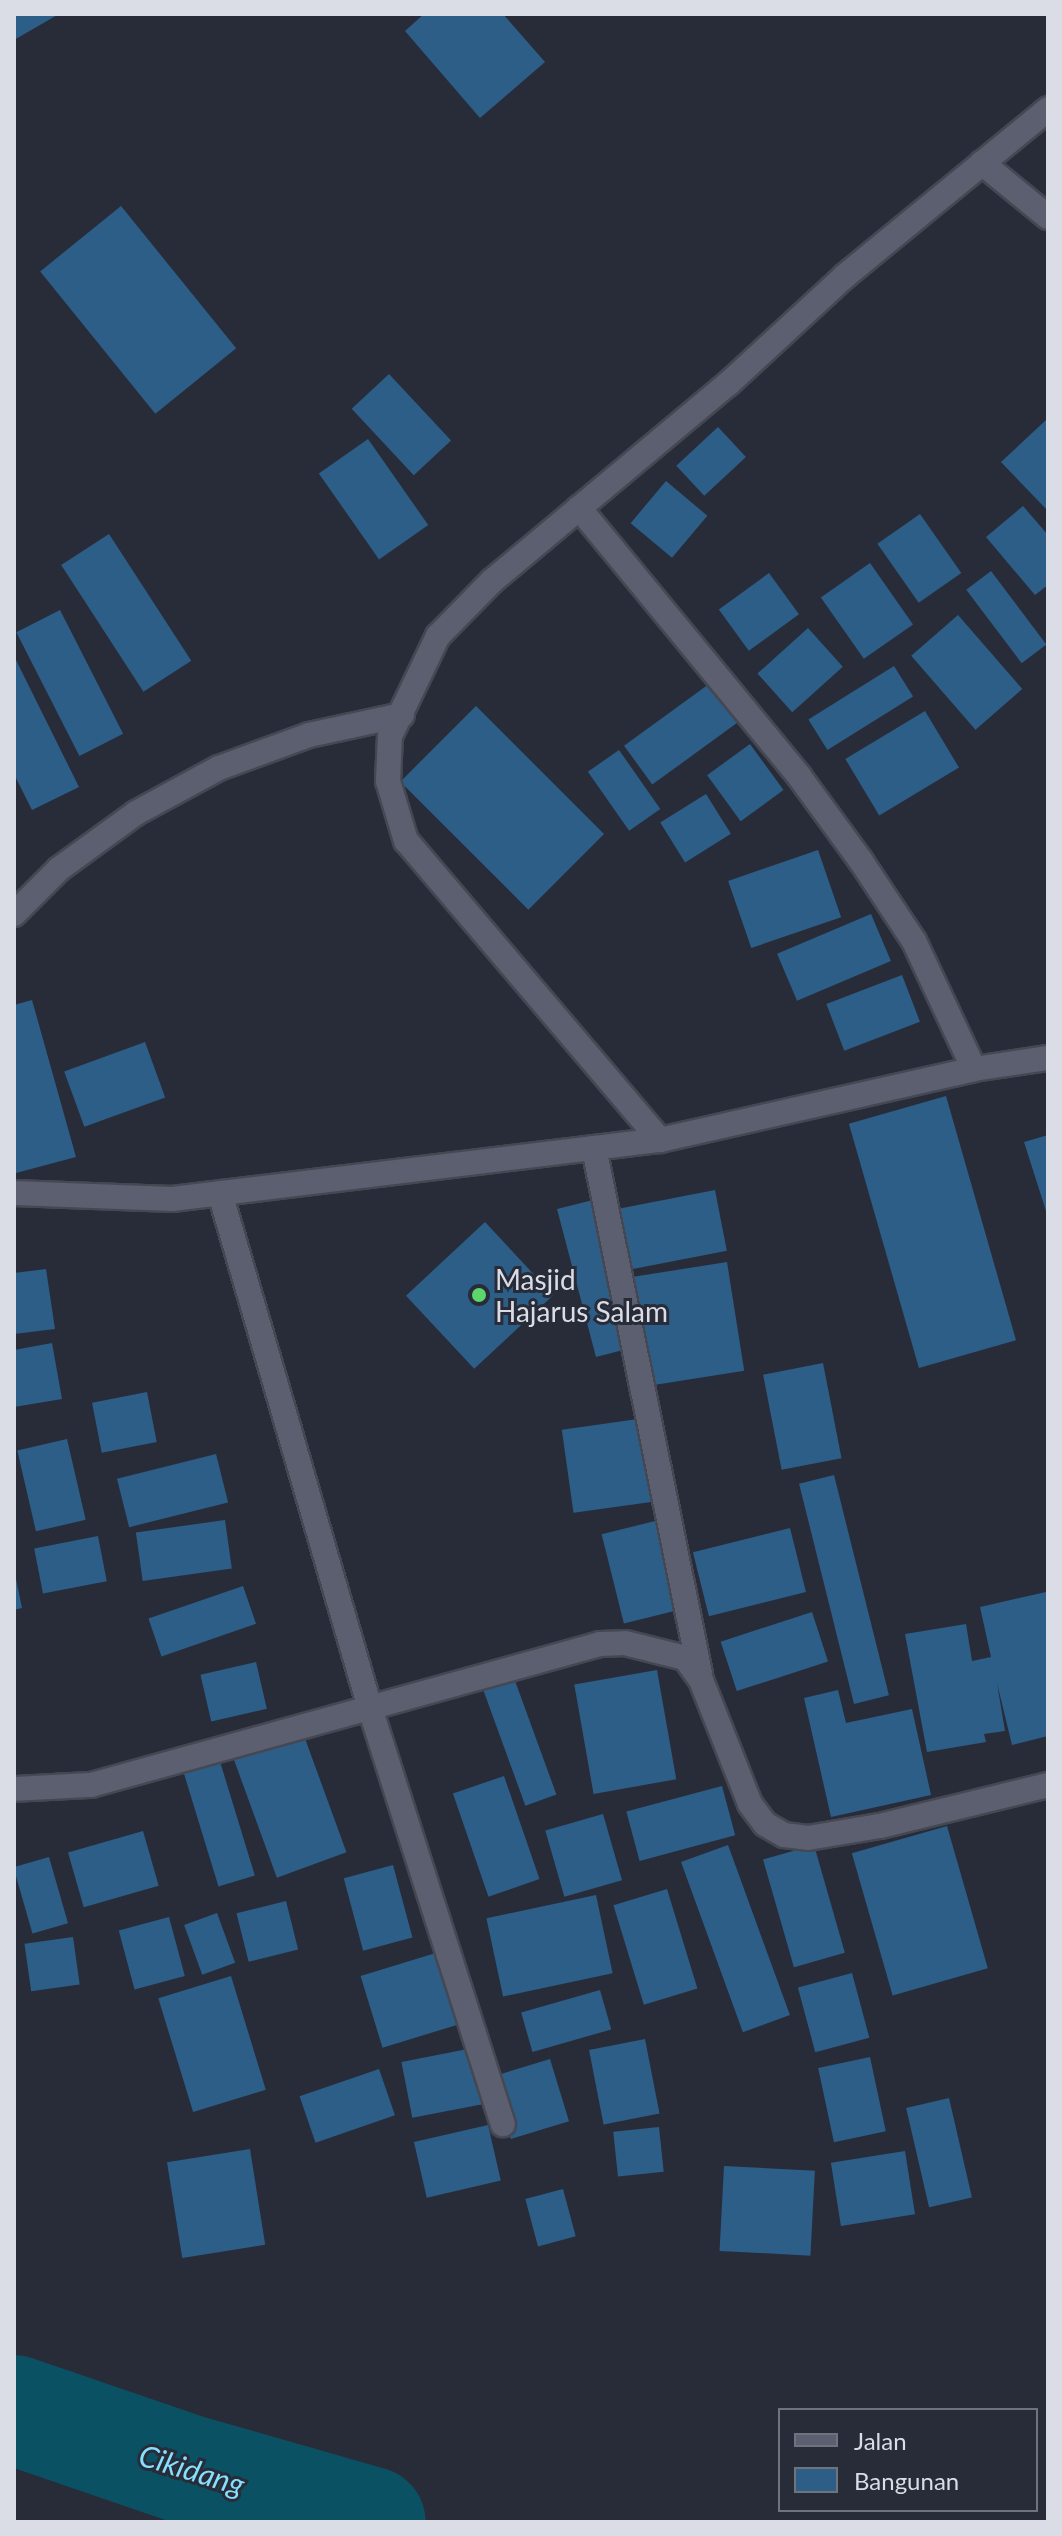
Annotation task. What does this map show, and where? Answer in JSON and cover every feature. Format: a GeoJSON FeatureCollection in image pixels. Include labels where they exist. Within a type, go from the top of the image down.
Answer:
{"type":"FeatureCollection","features":[{"type":"Feature","properties":{"kind":"street"},"geometry":{"type":"LineString","coordinates":[[660,1140],[406,841],[388,781],[390,736],[438,636],[492,581],[1048,109]]}},
{"type":"Feature","properties":{"kind":"street"},"geometry":{"type":"LineString","coordinates":[[982,163],[1048,217]]}},
{"type":"Feature","properties":{"kind":"street"},"geometry":{"type":"LineString","coordinates":[[579,508],[799,776],[861,861],[914,941],[974,1069]]}},
{"type":"Feature","properties":{"kind":"street"},"geometry":{"type":"LineString","coordinates":[[14,914],[59,869],[136,813],[219,768],[309,735],[402,715]]}},
{"type":"Feature","properties":{"kind":"street"},"geometry":{"type":"LineString","coordinates":[[14,1193],[172,1199],[660,1140],[974,1069],[1048,1058]]}},
{"type":"Feature","properties":{"kind":"street"},"geometry":{"type":"LineString","coordinates":[[594,1148],[701,1680],[750,1804],[765,1824],[784,1835],[808,1838],[880,1826],[1048,1785]]}},
{"type":"Feature","properties":{"kind":"street"},"geometry":{"type":"LineString","coordinates":[[220,1193],[370,1708],[503,2124]]}},
{"type":"Feature","properties":{"kind":"street"},"geometry":{"type":"LineString","coordinates":[[14,1789],[91,1785],[600,1644],[668,1651],[685,1658],[701,1680]]}},
{"type":"Feature","properties":{"kind":"building"},"geometry":{"type":"Polygon","coordinates":[[[14,14],[59,14],[14,40],[14,14]]]}},
{"type":"Feature","properties":{"kind":"building"},"geometry":{"type":"Polygon","coordinates":[[[424,14],[503,14],[545,62],[480,118],[405,31],[424,14]]]}},
{"type":"Feature","properties":{"kind":"building"},"geometry":{"type":"Polygon","coordinates":[[[121,206],[236,348],[155,414],[40,271],[121,206]]]}},
{"type":"Feature","properties":{"kind":"building"},"geometry":{"type":"Polygon","coordinates":[[[389,374],[451,441],[414,475],[352,409],[389,374]]]}},
{"type":"Feature","properties":{"kind":"building"},"geometry":{"type":"Polygon","coordinates":[[[1046,420],[1048,422],[1048,511],[1001,462],[1046,420]]]}},
{"type":"Feature","properties":{"kind":"building"},"geometry":{"type":"Polygon","coordinates":[[[718,427],[746,457],[704,496],[676,466],[718,427]]]}},
{"type":"Feature","properties":{"kind":"building"},"geometry":{"type":"Polygon","coordinates":[[[368,439],[428,525],[379,559],[319,473],[368,439]]]}},
{"type":"Feature","properties":{"kind":"building"},"geometry":{"type":"Polygon","coordinates":[[[666,481],[707,516],[672,558],[631,523],[666,481]]]}},
{"type":"Feature","properties":{"kind":"building"},"geometry":{"type":"Polygon","coordinates":[[[1023,506],[1048,535],[1048,585],[1035,595],[986,537],[1023,506]]]}},
{"type":"Feature","properties":{"kind":"building"},"geometry":{"type":"Polygon","coordinates":[[[920,514],[961,573],[919,603],[877,544],[920,514]]]}},
{"type":"Feature","properties":{"kind":"building"},"geometry":{"type":"Polygon","coordinates":[[[109,534],[191,661],[143,692],[61,565],[109,534]]]}},
{"type":"Feature","properties":{"kind":"building"},"geometry":{"type":"Polygon","coordinates":[[[870,563],[913,624],[864,659],[821,597],[870,563]]]}},
{"type":"Feature","properties":{"kind":"building"},"geometry":{"type":"Polygon","coordinates":[[[991,571],[1046,644],[1022,663],[966,590],[991,571]]]}},
{"type":"Feature","properties":{"kind":"building"},"geometry":{"type":"Polygon","coordinates":[[[769,573],[799,614],[749,651],[719,609],[769,573]]]}},
{"type":"Feature","properties":{"kind":"building"},"geometry":{"type":"Polygon","coordinates":[[[60,610],[123,734],[79,756],[16,632],[60,610]]]}},
{"type":"Feature","properties":{"kind":"building"},"geometry":{"type":"Polygon","coordinates":[[[958,615],[1022,689],[976,730],[911,656],[958,615]]]}},
{"type":"Feature","properties":{"kind":"building"},"geometry":{"type":"Polygon","coordinates":[[[808,628],[843,667],[792,712],[757,674],[808,628]]]}},
{"type":"Feature","properties":{"kind":"building"},"geometry":{"type":"Polygon","coordinates":[[[14,656],[79,787],[32,810],[14,774],[14,656]]]}},
{"type":"Feature","properties":{"kind":"building"},"geometry":{"type":"Polygon","coordinates":[[[894,666],[913,697],[827,750],[808,720],[894,666]]]}},
{"type":"Feature","properties":{"kind":"building"},"geometry":{"type":"Polygon","coordinates":[[[709,684],[737,723],[652,785],[624,746],[709,684]]]}},
{"type":"Feature","properties":{"kind":"building"},"geometry":{"type":"Polygon","coordinates":[[[476,706],[604,834],[528,910],[400,782],[476,706]]]}},
{"type":"Feature","properties":{"kind":"building"},"geometry":{"type":"Polygon","coordinates":[[[925,711],[959,768],[879,815],[845,759],[925,711]]]}},
{"type":"Feature","properties":{"kind":"building"},"geometry":{"type":"Polygon","coordinates":[[[750,744],[784,790],[741,821],[707,775],[750,744]]]}},
{"type":"Feature","properties":{"kind":"building"},"geometry":{"type":"Polygon","coordinates":[[[619,750],[660,809],[629,831],[588,772],[619,750]]]}},
{"type":"Feature","properties":{"kind":"building"},"geometry":{"type":"Polygon","coordinates":[[[706,794],[731,834],[685,862],[660,823],[706,794]]]}},
{"type":"Feature","properties":{"kind":"building"},"geometry":{"type":"Polygon","coordinates":[[[818,850],[841,917],[751,948],[728,881],[818,850]]]}},
{"type":"Feature","properties":{"kind":"building"},"geometry":{"type":"Polygon","coordinates":[[[871,914],[891,961],[797,1001],[777,954],[871,914]]]}},
{"type":"Feature","properties":{"kind":"building"},"geometry":{"type":"Polygon","coordinates":[[[902,975],[920,1022],[844,1051],[826,1004],[902,975]]]}},
{"type":"Feature","properties":{"kind":"building"},"geometry":{"type":"Polygon","coordinates":[[[32,1000],[76,1157],[16,1173],[14,1005],[32,1000]]]}},
{"type":"Feature","properties":{"kind":"building"},"geometry":{"type":"Polygon","coordinates":[[[145,1042],[165,1097],[84,1127],[64,1071],[145,1042]]]}},
{"type":"Feature","properties":{"kind":"building"},"geometry":{"type":"Polygon","coordinates":[[[946,1096],[1016,1340],[919,1368],[849,1124],[946,1096]]]}},
{"type":"Feature","properties":{"kind":"building"},"geometry":{"type":"Polygon","coordinates":[[[1048,1135],[1048,1214],[1047,1214],[1024,1142],[1048,1135]]]}},
{"type":"Feature","properties":{"kind":"building"},"geometry":{"type":"Polygon","coordinates":[[[715,1190],[727,1251],[632,1269],[620,1209],[715,1190]]]}},
{"type":"Feature","properties":{"kind":"building"},"geometry":{"type":"Polygon","coordinates":[[[597,1199],[627,1349],[596,1357],[557,1209],[597,1199]]]}},
{"type":"Feature","properties":{"kind":"building","name":"Masjid Hajarus Salam"},"geometry":{"type":"Polygon","coordinates":[[[485,1222],[553,1295],[474,1369],[406,1296],[485,1222]]]}},
{"type":"Feature","properties":{"kind":"building"},"geometry":{"type":"Polygon","coordinates":[[[727,1262],[744,1371],[644,1386],[627,1278],[727,1262]]]}},
{"type":"Feature","properties":{"kind":"building"},"geometry":{"type":"Polygon","coordinates":[[[46,1269],[55,1329],[14,1334],[14,1273],[46,1269]]]}},
{"type":"Feature","properties":{"kind":"building"},"geometry":{"type":"Polygon","coordinates":[[[52,1343],[62,1399],[14,1407],[14,1350],[52,1343]]]}},
{"type":"Feature","properties":{"kind":"building"},"geometry":{"type":"Polygon","coordinates":[[[823,1363],[842,1458],[782,1470],[763,1375],[823,1363]]]}},
{"type":"Feature","properties":{"kind":"building"},"geometry":{"type":"Polygon","coordinates":[[[147,1392],[157,1442],[102,1453],[92,1403],[147,1392]]]}},
{"type":"Feature","properties":{"kind":"building"},"geometry":{"type":"Polygon","coordinates":[[[645,1418],[657,1501],[574,1513],[562,1430],[645,1418]]]}},
{"type":"Feature","properties":{"kind":"building"},"geometry":{"type":"Polygon","coordinates":[[[67,1439],[86,1520],[36,1531],[17,1450],[67,1439]]]}},
{"type":"Feature","properties":{"kind":"building"},"geometry":{"type":"Polygon","coordinates":[[[216,1454],[228,1503],[129,1527],[117,1479],[216,1454]]]}},
{"type":"Feature","properties":{"kind":"building"},"geometry":{"type":"Polygon","coordinates":[[[834,1475],[889,1695],[854,1704],[799,1484],[834,1475]]]}},
{"type":"Feature","properties":{"kind":"building"},"geometry":{"type":"Polygon","coordinates":[[[225,1520],[232,1569],[143,1581],[136,1533],[225,1520]]]}},
{"type":"Feature","properties":{"kind":"building"},"geometry":{"type":"Polygon","coordinates":[[[655,1521],[677,1610],[624,1624],[602,1534],[655,1521]]]}},
{"type":"Feature","properties":{"kind":"building"},"geometry":{"type":"Polygon","coordinates":[[[790,1528],[806,1592],[709,1616],[693,1552],[790,1528]]]}},
{"type":"Feature","properties":{"kind":"building"},"geometry":{"type":"Polygon","coordinates":[[[98,1536],[107,1581],[43,1594],[34,1548],[98,1536]]]}},
{"type":"Feature","properties":{"kind":"building"},"geometry":{"type":"Polygon","coordinates":[[[14,1575],[22,1608],[14,1610],[14,1575]]]}},
{"type":"Feature","properties":{"kind":"building"},"geometry":{"type":"Polygon","coordinates":[[[243,1586],[256,1624],[161,1656],[148,1619],[243,1586]]]}},
{"type":"Feature","properties":{"kind":"building"},"geometry":{"type":"Polygon","coordinates":[[[1046,1592],[1048,1736],[1012,1745],[997,1683],[1005,1731],[984,1734],[986,1742],[927,1752],[905,1634],[966,1624],[972,1661],[991,1657],[980,1607],[1046,1592]]]}},
{"type":"Feature","properties":{"kind":"building"},"geometry":{"type":"Polygon","coordinates":[[[812,1612],[828,1661],[737,1691],[721,1642],[812,1612]]]}},
{"type":"Feature","properties":{"kind":"building"},"geometry":{"type":"Polygon","coordinates":[[[256,1662],[267,1709],[211,1722],[200,1675],[256,1662]]]}},
{"type":"Feature","properties":{"kind":"building"},"geometry":{"type":"Polygon","coordinates":[[[657,1670],[676,1779],[594,1794],[574,1685],[657,1670]]]}},
{"type":"Feature","properties":{"kind":"building"},"geometry":{"type":"Polygon","coordinates":[[[514,1678],[556,1795],[525,1806],[483,1689],[514,1678]]]}},
{"type":"Feature","properties":{"kind":"building"},"geometry":{"type":"Polygon","coordinates":[[[838,1690],[846,1723],[912,1709],[931,1795],[831,1817],[804,1698],[838,1690]]]}},
{"type":"Feature","properties":{"kind":"building"},"geometry":{"type":"Polygon","coordinates":[[[303,1733],[346,1852],[277,1878],[233,1758],[303,1733]]]}},
{"type":"Feature","properties":{"kind":"building"},"geometry":{"type":"Polygon","coordinates":[[[218,1755],[255,1875],[218,1887],[182,1766],[218,1755]]]}},
{"type":"Feature","properties":{"kind":"building"},"geometry":{"type":"Polygon","coordinates":[[[504,1776],[539,1879],[488,1897],[453,1794],[504,1776]]]}},
{"type":"Feature","properties":{"kind":"building"},"geometry":{"type":"Polygon","coordinates":[[[722,1786],[735,1835],[640,1861],[626,1812],[722,1786]]]}},
{"type":"Feature","properties":{"kind":"building"},"geometry":{"type":"Polygon","coordinates":[[[603,1814],[622,1880],[564,1897],[545,1831],[603,1814]]]}},
{"type":"Feature","properties":{"kind":"building"},"geometry":{"type":"Polygon","coordinates":[[[947,1826],[988,1968],[893,1996],[852,1853],[947,1826]]]}},
{"type":"Feature","properties":{"kind":"building"},"geometry":{"type":"Polygon","coordinates":[[[143,1831],[159,1886],[84,1907],[68,1852],[143,1831]]]}},
{"type":"Feature","properties":{"kind":"building"},"geometry":{"type":"Polygon","coordinates":[[[728,1845],[790,2015],[743,2032],[681,1862],[728,1845]]]}},
{"type":"Feature","properties":{"kind":"building"},"geometry":{"type":"Polygon","coordinates":[[[814,1845],[845,1953],[794,1967],[763,1860],[814,1845]]]}},
{"type":"Feature","properties":{"kind":"building"},"geometry":{"type":"Polygon","coordinates":[[[49,1857],[68,1923],[32,1934],[14,1867],[49,1857]]]}},
{"type":"Feature","properties":{"kind":"building"},"geometry":{"type":"Polygon","coordinates":[[[393,1865],[412,1937],[363,1951],[344,1878],[393,1865]]]}},
{"type":"Feature","properties":{"kind":"building"},"geometry":{"type":"Polygon","coordinates":[[[667,1889],[697,1988],[644,2005],[613,1905],[667,1889]]]}},
{"type":"Feature","properties":{"kind":"building"},"geometry":{"type":"Polygon","coordinates":[[[596,1895],[613,1973],[503,1997],[486,1918],[596,1895]]]}},
{"type":"Feature","properties":{"kind":"building"},"geometry":{"type":"Polygon","coordinates":[[[286,1901],[298,1950],[249,1962],[237,1913],[286,1901]]]}},
{"type":"Feature","properties":{"kind":"building"},"geometry":{"type":"Polygon","coordinates":[[[217,1913],[235,1963],[202,1975],[184,1925],[217,1913]]]}},
{"type":"Feature","properties":{"kind":"building"},"geometry":{"type":"Polygon","coordinates":[[[169,1917],[185,1976],[135,1989],[119,1930],[169,1917]]]}},
{"type":"Feature","properties":{"kind":"building"},"geometry":{"type":"Polygon","coordinates":[[[73,1937],[80,1985],[31,1991],[24,1944],[73,1937]]]}},
{"type":"Feature","properties":{"kind":"building"},"geometry":{"type":"Polygon","coordinates":[[[439,1952],[461,2024],[383,2048],[361,1976],[439,1952]]]}},
{"type":"Feature","properties":{"kind":"building"},"geometry":{"type":"Polygon","coordinates":[[[852,1973],[869,2038],[815,2052],[798,1987],[852,1973]]]}},
{"type":"Feature","properties":{"kind":"building"},"geometry":{"type":"Polygon","coordinates":[[[231,1976],[266,2090],[193,2112],[158,1998],[231,1976]]]}},
{"type":"Feature","properties":{"kind":"building"},"geometry":{"type":"Polygon","coordinates":[[[600,1990],[611,2029],[532,2052],[521,2013],[600,1990]]]}},
{"type":"Feature","properties":{"kind":"building"},"geometry":{"type":"Polygon","coordinates":[[[645,2039],[660,2114],[604,2124],[589,2050],[645,2039]]]}},
{"type":"Feature","properties":{"kind":"building"},"geometry":{"type":"Polygon","coordinates":[[[478,2047],[489,2103],[412,2118],[401,2062],[478,2047]]]}},
{"type":"Feature","properties":{"kind":"building"},"geometry":{"type":"Polygon","coordinates":[[[870,2057],[886,2131],[834,2142],[818,2068],[870,2057]]]}},
{"type":"Feature","properties":{"kind":"building"},"geometry":{"type":"Polygon","coordinates":[[[550,2059],[569,2121],[511,2139],[492,2077],[550,2059]]]}},
{"type":"Feature","properties":{"kind":"building"},"geometry":{"type":"Polygon","coordinates":[[[379,2069],[395,2115],[316,2143],[300,2096],[379,2069]]]}},
{"type":"Feature","properties":{"kind":"building"},"geometry":{"type":"Polygon","coordinates":[[[949,2098],[972,2197],[929,2207],[906,2108],[949,2098]]]}},
{"type":"Feature","properties":{"kind":"building"},"geometry":{"type":"Polygon","coordinates":[[[488,2125],[501,2181],[427,2198],[414,2142],[488,2125]]]}},
{"type":"Feature","properties":{"kind":"building"},"geometry":{"type":"Polygon","coordinates":[[[659,2127],[664,2172],[618,2177],[613,2132],[659,2127]]]}},
{"type":"Feature","properties":{"kind":"building"},"geometry":{"type":"Polygon","coordinates":[[[250,2149],[265,2245],[182,2258],[167,2162],[250,2149]]]}},
{"type":"Feature","properties":{"kind":"building"},"geometry":{"type":"Polygon","coordinates":[[[905,2151],[915,2214],[841,2226],[831,2163],[905,2151]]]}},
{"type":"Feature","properties":{"kind":"building"},"geometry":{"type":"Polygon","coordinates":[[[724,2166],[815,2171],[810,2256],[720,2251],[724,2166]]]}},
{"type":"Feature","properties":{"kind":"building"},"geometry":{"type":"Polygon","coordinates":[[[563,2189],[576,2236],[538,2246],[525,2199],[563,2189]]]}},
{"type":"Feature","properties":{"kind":"waterway","name":"Cikidang"},"geometry":{"type":"LineString","coordinates":[[14,2410],[186,2469],[371,2522]]}},
{"type":"Feature","properties":{"kind":"place","name":"Masjid Hajarus Salam"},"geometry":{"type":"Point","coordinates":[479,1295]}}]}
